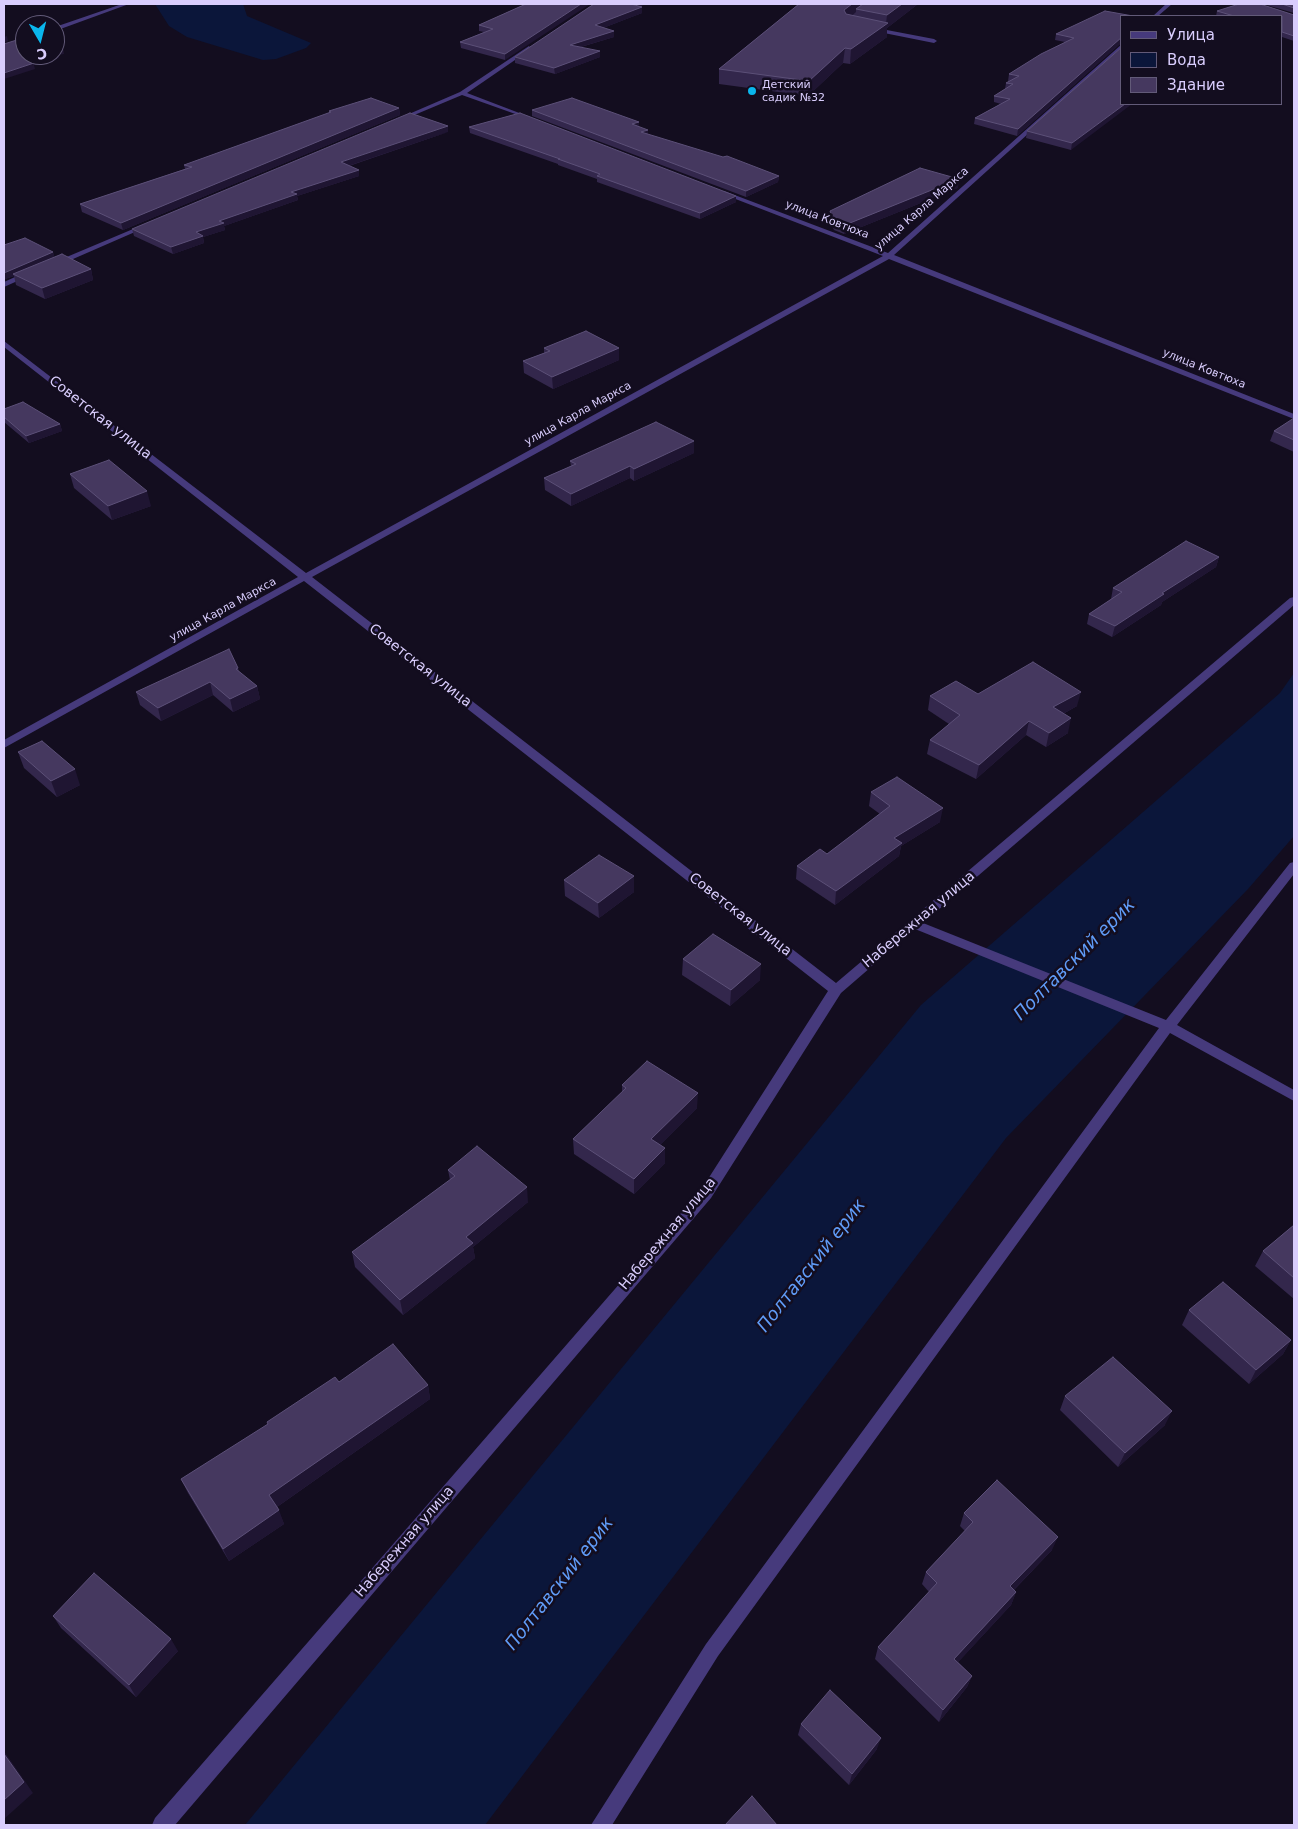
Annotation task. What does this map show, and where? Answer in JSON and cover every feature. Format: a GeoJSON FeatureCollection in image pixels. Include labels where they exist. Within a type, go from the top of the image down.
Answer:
{"type":"FeatureCollection","features":[{"type":"Feature","properties":{"kind":"street"},"geometry":{"type":"LineString","coordinates":[[65,25],[126,4]]}},
{"type":"Feature","properties":{"kind":"street"},"geometry":{"type":"LineString","coordinates":[[1156,15],[1169,4]]}},
{"type":"Feature","properties":{"kind":"street"},"geometry":{"type":"LineString","coordinates":[[865,28],[934,41]]}},
{"type":"Feature","properties":{"kind":"street"},"geometry":{"type":"LineString","coordinates":[[389,124],[462,93],[533,46]]}},
{"type":"Feature","properties":{"kind":"street","name":"улица Карла Маркса"},"geometry":{"type":"LineString","coordinates":[[4,745],[889,256],[1120,48]]}},
{"type":"Feature","properties":{"kind":"street"},"geometry":{"type":"LineString","coordinates":[[462,93],[543,124]]}},
{"type":"Feature","properties":{"kind":"street","name":"улица Ковтюха"},"geometry":{"type":"LineString","coordinates":[[714,189],[889,256],[1294,417]]}},
{"type":"Feature","properties":{"kind":"street"},"geometry":{"type":"LineString","coordinates":[[50,266],[150,224]]}},
{"type":"Feature","properties":{"kind":"street"},"geometry":{"type":"LineString","coordinates":[[4,285],[40,270]]}},
{"type":"Feature","properties":{"kind":"street","name":"Советская улица"},"geometry":{"type":"LineString","coordinates":[[4,343],[836,990]]}},
{"type":"Feature","properties":{"kind":"street","name":"Набережная улица"},"geometry":{"type":"LineString","coordinates":[[162,1825],[706,1194],[836,990],[1294,600]]}},
{"type":"Feature","properties":{"kind":"street"},"geometry":{"type":"LineString","coordinates":[[601,1825],[712,1650],[1168,1026],[1294,866]]}},
{"type":"Feature","properties":{"kind":"street"},"geometry":{"type":"LineString","coordinates":[[914,924],[1168,1026],[1294,1096]]}},
{"type":"Feature","properties":{"kind":"water"},"geometry":{"type":"Polygon","coordinates":[[[155,4],[243,4],[247,16],[311,43],[306,48],[276,59],[263,60],[187,37],[169,26],[155,4]]]}},
{"type":"Feature","properties":{"kind":"water","name":"Полтавский ерик"},"geometry":{"type":"Polygon","coordinates":[[[1294,673],[1294,836],[1248,889],[1006,1138],[485,1825],[245,1825],[921,1005],[1280,693],[1294,673]]]}},
{"type":"Feature","properties":{"kind":"building"},"geometry":{"type":"Polygon","coordinates":[[[526,4],[581,4],[505,54],[460,42],[493,29],[479,25],[526,4]]]}},
{"type":"Feature","properties":{"kind":"building"},"geometry":{"type":"Polygon","coordinates":[[[594,4],[631,4],[642,7],[595,25],[614,31],[570,45],[600,51],[554,68],[515,57],[594,4]]]}},
{"type":"Feature","properties":{"kind":"building"},"geometry":{"type":"Polygon","coordinates":[[[799,4],[852,4],[844,10],[846,14],[888,23],[851,49],[845,48],[809,81],[719,69],[799,4]]]}},
{"type":"Feature","properties":{"kind":"building"},"geometry":{"type":"Polygon","coordinates":[[[863,4],[902,4],[887,15],[856,9],[863,4]]]}},
{"type":"Feature","properties":{"kind":"building"},"geometry":{"type":"Polygon","coordinates":[[[1239,4],[1260,4],[1294,15],[1294,36],[1283,32],[1283,15],[1231,15],[1217,11],[1239,4]]]}},
{"type":"Feature","properties":{"kind":"building"},"geometry":{"type":"Polygon","coordinates":[[[1282,4],[1294,4],[1294,8],[1282,4]]]}},
{"type":"Feature","properties":{"kind":"building"},"geometry":{"type":"Polygon","coordinates":[[[1105,11],[1127,15],[1120,15],[1120,39],[1018,129],[975,118],[1010,99],[994,96],[1013,84],[1006,83],[1019,76],[1009,74],[1041,54],[1074,38],[1056,34],[1105,11]]]}},
{"type":"Feature","properties":{"kind":"building"},"geometry":{"type":"Polygon","coordinates":[[[15,41],[15,65],[28,65],[4,73],[4,44],[15,41]]]}},
{"type":"Feature","properties":{"kind":"building"},"geometry":{"type":"Polygon","coordinates":[[[1120,49],[1120,105],[1124,105],[1072,143],[1027,131],[1120,49]]]}},
{"type":"Feature","properties":{"kind":"building"},"geometry":{"type":"Polygon","coordinates":[[[371,98],[399,108],[121,223],[80,204],[192,167],[184,165],[331,112],[329,111],[371,98]]]}},
{"type":"Feature","properties":{"kind":"building"},"geometry":{"type":"Polygon","coordinates":[[[572,98],[639,122],[632,124],[648,130],[641,132],[723,157],[727,156],[779,176],[746,191],[532,110],[572,98]]]}},
{"type":"Feature","properties":{"kind":"building"},"geometry":{"type":"Polygon","coordinates":[[[410,113],[448,126],[341,162],[359,170],[291,192],[297,194],[219,221],[224,223],[196,232],[203,236],[171,247],[132,229],[410,113]]]}},
{"type":"Feature","properties":{"kind":"building"},"geometry":{"type":"Polygon","coordinates":[[[520,113],[736,196],[700,213],[597,176],[600,174],[558,159],[560,159],[469,127],[520,113]]]}},
{"type":"Feature","properties":{"kind":"building"},"geometry":{"type":"Polygon","coordinates":[[[920,168],[959,179],[845,225],[834,221],[830,211],[920,168]]]}},
{"type":"Feature","properties":{"kind":"building"},"geometry":{"type":"Polygon","coordinates":[[[25,238],[53,252],[4,273],[4,245],[25,238]]]}},
{"type":"Feature","properties":{"kind":"building"},"geometry":{"type":"Polygon","coordinates":[[[62,254],[91,269],[42,288],[13,274],[62,254]]]}},
{"type":"Feature","properties":{"kind":"building"},"geometry":{"type":"Polygon","coordinates":[[[586,331],[619,348],[552,377],[523,361],[550,351],[544,348],[586,331]]]}},
{"type":"Feature","properties":{"kind":"building"},"geometry":{"type":"Polygon","coordinates":[[[23,402],[60,424],[26,436],[4,417],[4,409],[23,402]]]}},
{"type":"Feature","properties":{"kind":"building"},"geometry":{"type":"Polygon","coordinates":[[[1294,418],[1294,440],[1274,431],[1294,418]]]}},
{"type":"Feature","properties":{"kind":"building"},"geometry":{"type":"Polygon","coordinates":[[[656,422],[694,441],[634,469],[630,466],[571,494],[544,478],[576,464],[570,461],[656,422]]]}},
{"type":"Feature","properties":{"kind":"building"},"geometry":{"type":"Polygon","coordinates":[[[109,460],[147,491],[108,506],[70,474],[109,460]]]}},
{"type":"Feature","properties":{"kind":"building"},"geometry":{"type":"Polygon","coordinates":[[[1186,541],[1219,557],[1162,593],[1164,594],[1115,626],[1089,614],[1122,592],[1113,588],[1186,541]]]}},
{"type":"Feature","properties":{"kind":"building"},"geometry":{"type":"Polygon","coordinates":[[[229,649],[238,668],[236,669],[257,686],[230,699],[210,682],[158,708],[136,692],[229,649]]]}},
{"type":"Feature","properties":{"kind":"building"},"geometry":{"type":"Polygon","coordinates":[[[1033,662],[1081,692],[1053,707],[1071,718],[1049,733],[1029,721],[979,765],[930,740],[960,715],[930,696],[956,681],[978,694],[1033,662]]]}},
{"type":"Feature","properties":{"kind":"building"},"geometry":{"type":"Polygon","coordinates":[[[42,741],[75,769],[51,781],[18,752],[42,741]]]}},
{"type":"Feature","properties":{"kind":"building"},"geometry":{"type":"Polygon","coordinates":[[[897,777],[943,808],[894,838],[902,843],[836,891],[797,866],[820,849],[827,854],[890,806],[871,792],[897,777]]]}},
{"type":"Feature","properties":{"kind":"building"},"geometry":{"type":"Polygon","coordinates":[[[599,855],[634,876],[598,903],[564,880],[599,855]]]}},
{"type":"Feature","properties":{"kind":"building"},"geometry":{"type":"Polygon","coordinates":[[[713,934],[761,964],[731,990],[683,959],[713,934]]]}},
{"type":"Feature","properties":{"kind":"building"},"geometry":{"type":"Polygon","coordinates":[[[647,1061],[698,1093],[651,1139],[665,1148],[634,1179],[573,1139],[626,1088],[622,1085],[647,1061]]]}},
{"type":"Feature","properties":{"kind":"building"},"geometry":{"type":"Polygon","coordinates":[[[477,1146],[527,1187],[466,1237],[473,1243],[400,1300],[352,1252],[455,1176],[448,1170],[477,1146]]]}},
{"type":"Feature","properties":{"kind":"building"},"geometry":{"type":"Polygon","coordinates":[[[1294,1225],[1294,1278],[1263,1251],[1294,1225]]]}},
{"type":"Feature","properties":{"kind":"building"},"geometry":{"type":"Polygon","coordinates":[[[1223,1282],[1291,1340],[1256,1370],[1189,1310],[1223,1282]]]}},
{"type":"Feature","properties":{"kind":"building"},"geometry":{"type":"Polygon","coordinates":[[[393,1344],[428,1385],[269,1495],[279,1510],[223,1549],[181,1479],[268,1424],[267,1422],[335,1377],[339,1382],[393,1344]]]}},
{"type":"Feature","properties":{"kind":"building"},"geometry":{"type":"Polygon","coordinates":[[[1113,1357],[1172,1411],[1125,1453],[1065,1396],[1113,1357]]]}},
{"type":"Feature","properties":{"kind":"building"},"geometry":{"type":"Polygon","coordinates":[[[997,1480],[1058,1537],[1010,1586],[1016,1592],[954,1659],[972,1676],[943,1710],[878,1647],[937,1583],[926,1572],[973,1522],[964,1513],[997,1480]]]}},
{"type":"Feature","properties":{"kind":"building"},"geometry":{"type":"Polygon","coordinates":[[[94,1573],[171,1639],[129,1685],[53,1616],[94,1573]]]}},
{"type":"Feature","properties":{"kind":"building"},"geometry":{"type":"Polygon","coordinates":[[[830,1690],[881,1738],[852,1774],[801,1724],[830,1690]]]}},
{"type":"Feature","properties":{"kind":"building"},"geometry":{"type":"Polygon","coordinates":[[[4,1754],[24,1782],[4,1800],[4,1754]]]}},
{"type":"Feature","properties":{"kind":"building"},"geometry":{"type":"Polygon","coordinates":[[[752,1796],[777,1825],[725,1825],[752,1796]]]}},
{"type":"Feature","properties":{"kind":"place","name":"Детский садик №32"},"geometry":{"type":"Point","coordinates":[752,91]}}]}
